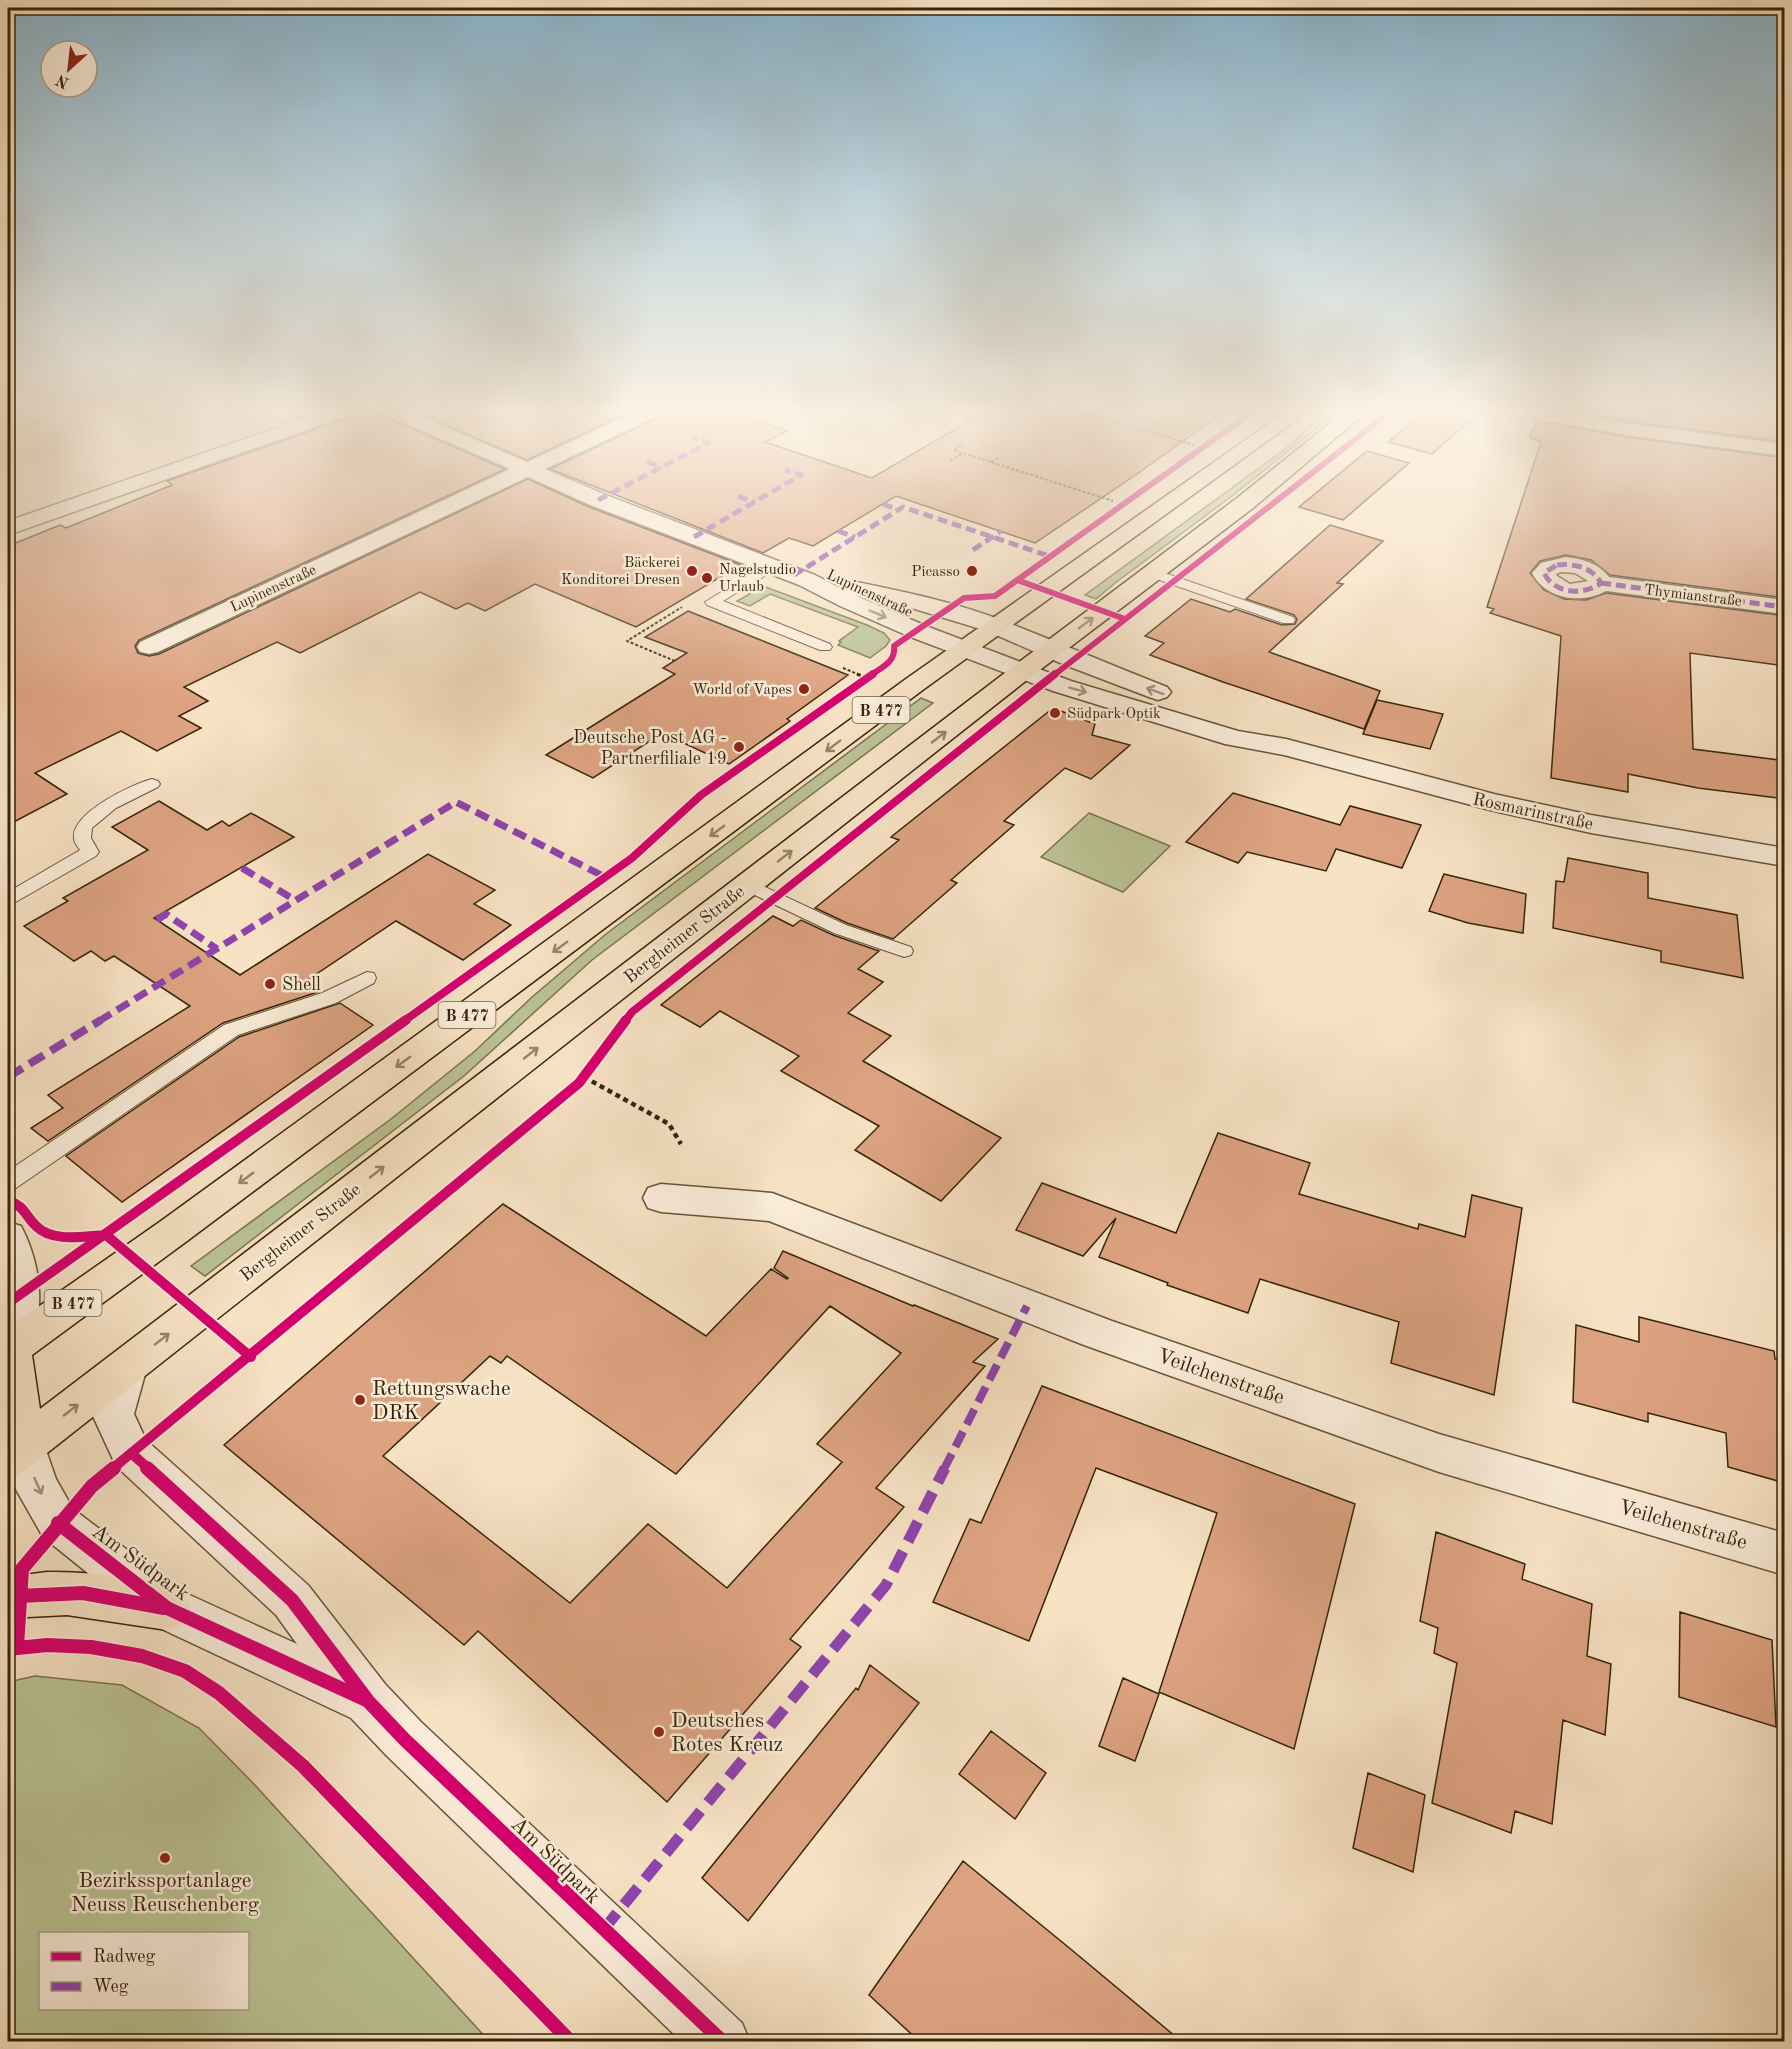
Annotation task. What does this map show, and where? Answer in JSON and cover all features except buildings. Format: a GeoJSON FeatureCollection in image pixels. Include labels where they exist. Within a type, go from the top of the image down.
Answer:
{"type":"FeatureCollection","features":[{"type":"Feature","properties":{"kind":"main road","name":"B 477"},"geometry":{"type":"LineString","coordinates":[[9,1348],[184,1224],[996,626],[1168,504]]}},
{"type":"Feature","properties":{"kind":"main road","name":"Bergheimer Straße"},"geometry":{"type":"LineString","coordinates":[[16,1453],[1023,671],[1244,504]]}},
{"type":"Feature","properties":{"kind":"main road"},"geometry":{"type":"LineString","coordinates":[[9,1348],[16,1453]]}},
{"type":"Feature","properties":{"kind":"main road"},"geometry":{"type":"LineString","coordinates":[[8,1599],[19,1596],[83,1593],[167,1608]]}},
{"type":"Feature","properties":{"kind":"street"},"geometry":{"type":"LineString","coordinates":[[8,528],[78,504]]}},
{"type":"Feature","properties":{"kind":"street","name":"Lupinenstraße"},"geometry":{"type":"LineString","coordinates":[[149,646],[454,504]]}},
{"type":"Feature","properties":{"kind":"street","name":"Lupinenstraße"},"geometry":{"type":"LineString","coordinates":[[607,504],[807,580],[848,601],[1023,671]]}},
{"type":"Feature","properties":{"kind":"street","name":"Lupinenstraße"},"geometry":{"type":"LineString","coordinates":[[807,580],[910,600],[996,626]]}},
{"type":"Feature","properties":{"kind":"street","name":"Thymianstraße"},"geometry":{"type":"LineString","coordinates":[[1601,583],[1785,607]]}},
{"type":"Feature","properties":{"kind":"street","name":"Rosmarinstraße"},"geometry":{"type":"LineString","coordinates":[[996,626],[1051,650],[1251,727],[1286,747]]}},
{"type":"Feature","properties":{"kind":"street","name":"Rosmarinstraße"},"geometry":{"type":"LineString","coordinates":[[1023,671],[1062,686],[1112,699],[1234,738],[1286,747],[1490,802],[1591,824],[1785,857]]}},
{"type":"Feature","properties":{"kind":"street","name":"Veilchenstraße"},"geometry":{"type":"LineString","coordinates":[[661,1198],[772,1207],[1098,1333],[1428,1449],[1785,1554]]}},
{"type":"Feature","properties":{"kind":"street"},"geometry":{"type":"LineString","coordinates":[[8,1238],[19,1265],[22,1292],[9,1348]]}},
{"type":"Feature","properties":{"kind":"street","name":"Am Südpark"},"geometry":{"type":"LineString","coordinates":[[127,1367],[113,1414],[131,1453],[292,1600],[368,1701],[404,1739],[723,2042]]}},
{"type":"Feature","properties":{"kind":"street","name":"Am Südpark"},"geometry":{"type":"LineString","coordinates":[[16,1453],[58,1523],[167,1608],[368,1701]]}},
{"type":"Feature","properties":{"kind":"lane"},"geometry":{"type":"LineString","coordinates":[[712,602],[771,566]]}},
{"type":"Feature","properties":{"kind":"lane"},"geometry":{"type":"LineString","coordinates":[[1153,573],[1288,620]]}},
{"type":"Feature","properties":{"kind":"lane"},"geometry":{"type":"LineString","coordinates":[[712,602],[825,647]]}},
{"type":"Feature","properties":{"kind":"lane"},"geometry":{"type":"LineString","coordinates":[[8,899],[90,852],[83,842],[82,834],[84,827],[92,817],[102,809],[152,784]]}},
{"type":"Feature","properties":{"kind":"lane"},"geometry":{"type":"LineString","coordinates":[[748,885],[840,929],[904,951]]}},
{"type":"Feature","properties":{"kind":"lane"},"geometry":{"type":"LineString","coordinates":[[8,1182],[231,1030],[329,998],[367,978]]}},
{"type":"Feature","properties":{"kind":"path"},"geometry":{"type":"LineString","coordinates":[[675,661],[627,641],[687,604],[712,602]]}},
{"type":"Feature","properties":{"kind":"path"},"geometry":{"type":"LineString","coordinates":[[584,1077],[669,1124],[681,1144]]}},
{"type":"Feature","properties":{"kind":"green space"},"geometry":{"type":"Polygon","coordinates":[[[1210,504],[1222,504],[1096,599],[1085,595],[1210,504]]]}},
{"type":"Feature","properties":{"kind":"green space"},"geometry":{"type":"Polygon","coordinates":[[[763,586],[867,625],[884,633],[890,640],[870,658],[838,645],[841,642],[839,641],[858,627],[770,594],[750,606],[737,601],[763,586]]]}},
{"type":"Feature","properties":{"kind":"green space"},"geometry":{"type":"Polygon","coordinates":[[[921,698],[933,703],[592,960],[464,1076],[205,1276],[191,1266],[391,1119],[475,1051],[531,998],[606,934],[921,698]]]}},
{"type":"Feature","properties":{"kind":"green space"},"geometry":{"type":"Polygon","coordinates":[[[1089,813],[1170,846],[1123,892],[1041,857],[1089,813]]]}},
{"type":"Feature","properties":{"kind":"green space","name":"Bezirkssportanlage Neuss Reuschenberg"},"geometry":{"type":"Polygon","coordinates":[[[35,1676],[122,1685],[199,1728],[253,1783],[489,2041],[8,2041],[8,1682],[35,1676]]]}},
{"type":"Feature","properties":{"kind":"marked path"},"geometry":{"type":"LineString","coordinates":[[694,537],[752,504]]}},
{"type":"Feature","properties":{"kind":"marked path"},"geometry":{"type":"LineString","coordinates":[[883,504],[899,510]]}},
{"type":"Feature","properties":{"kind":"marked path"},"geometry":{"type":"LineString","coordinates":[[794,575],[903,507],[1049,556]]}},
{"type":"Feature","properties":{"kind":"marked path"},"geometry":{"type":"LineString","coordinates":[[838,531],[855,537]]}},
{"type":"Feature","properties":{"kind":"marked path"},"geometry":{"type":"LineString","coordinates":[[973,550],[1001,531]]}},
{"type":"Feature","properties":{"kind":"marked path"},"geometry":{"type":"LineString","coordinates":[[1601,583],[1591,572],[1575,565],[1557,565],[1544,573],[1553,585],[1570,591],[1588,590],[1601,583],[1784,607]]}},
{"type":"Feature","properties":{"kind":"marked path"},"geometry":{"type":"LineString","coordinates":[[8,1077],[456,802],[605,877]]}},
{"type":"Feature","properties":{"kind":"marked path"},"geometry":{"type":"LineString","coordinates":[[242,868],[295,900]]}},
{"type":"Feature","properties":{"kind":"marked path"},"geometry":{"type":"LineString","coordinates":[[157,920],[166,914],[217,949]]}},
{"type":"Feature","properties":{"kind":"marked path"},"geometry":{"type":"LineString","coordinates":[[603,1930],[886,1585],[1027,1306]]}},
{"type":"Feature","properties":{"kind":"cycle path"},"geometry":{"type":"LineString","coordinates":[[8,1303],[632,858],[701,795],[890,662],[895,654],[894,646],[964,598],[995,596],[1124,504]]}},
{"type":"Feature","properties":{"kind":"cycle path"},"geometry":{"type":"LineString","coordinates":[[17,1646],[22,1569],[92,1486],[579,1083],[632,1012],[1021,701],[1273,504]]}},
{"type":"Feature","properties":{"kind":"cycle path"},"geometry":{"type":"LineString","coordinates":[[1017,580],[1125,619]]}},
{"type":"Feature","properties":{"kind":"cycle path"},"geometry":{"type":"LineString","coordinates":[[8,1200],[22,1207],[36,1226],[48,1233],[72,1237],[106,1235],[251,1357]]}},
{"type":"Feature","properties":{"kind":"cycle path"},"geometry":{"type":"LineString","coordinates":[[131,1453],[292,1600],[368,1701],[404,1739],[723,2042]]}},
{"type":"Feature","properties":{"kind":"cycle path"},"geometry":{"type":"LineString","coordinates":[[58,1523],[167,1608],[366,1700]]}},
{"type":"Feature","properties":{"kind":"cycle path"},"geometry":{"type":"LineString","coordinates":[[19,1596],[83,1593],[164,1608]]}},
{"type":"Feature","properties":{"kind":"cycle path"},"geometry":{"type":"LineString","coordinates":[[8,1649],[47,1645],[91,1647],[142,1656],[185,1671],[219,1693],[303,1766],[571,2042]]}},
{"type":"Feature","properties":{"kind":"place","name":"Bäckerei Konditorei Dresen"},"geometry":{"type":"Point","coordinates":[692,571]}},
{"type":"Feature","properties":{"kind":"place","name":"Picasso"},"geometry":{"type":"Point","coordinates":[972,571]}},
{"type":"Feature","properties":{"kind":"place","name":"Nagelstudio Urlaub"},"geometry":{"type":"Point","coordinates":[707,578]}},
{"type":"Feature","properties":{"kind":"place","name":"World of Vapes"},"geometry":{"type":"Point","coordinates":[804,689]}},
{"type":"Feature","properties":{"kind":"place","name":"Südpark Optik"},"geometry":{"type":"Point","coordinates":[1055,713]}},
{"type":"Feature","properties":{"kind":"place","name":"Deutsche Post AG - Partnerfiliale 19"},"geometry":{"type":"Point","coordinates":[739,747]}},
{"type":"Feature","properties":{"kind":"place","name":"Shell"},"geometry":{"type":"Point","coordinates":[270,984]}},
{"type":"Feature","properties":{"kind":"place","name":"Rettungswache DRK"},"geometry":{"type":"Point","coordinates":[360,1400]}},
{"type":"Feature","properties":{"kind":"place","name":"Deutsches Rotes Kreuz"},"geometry":{"type":"Point","coordinates":[659,1732]}},
{"type":"Feature","properties":{"kind":"place","name":"Bezirkssportanlage Neuss Reuschenberg"},"geometry":{"type":"Point","coordinates":[165,1858]}}]}
